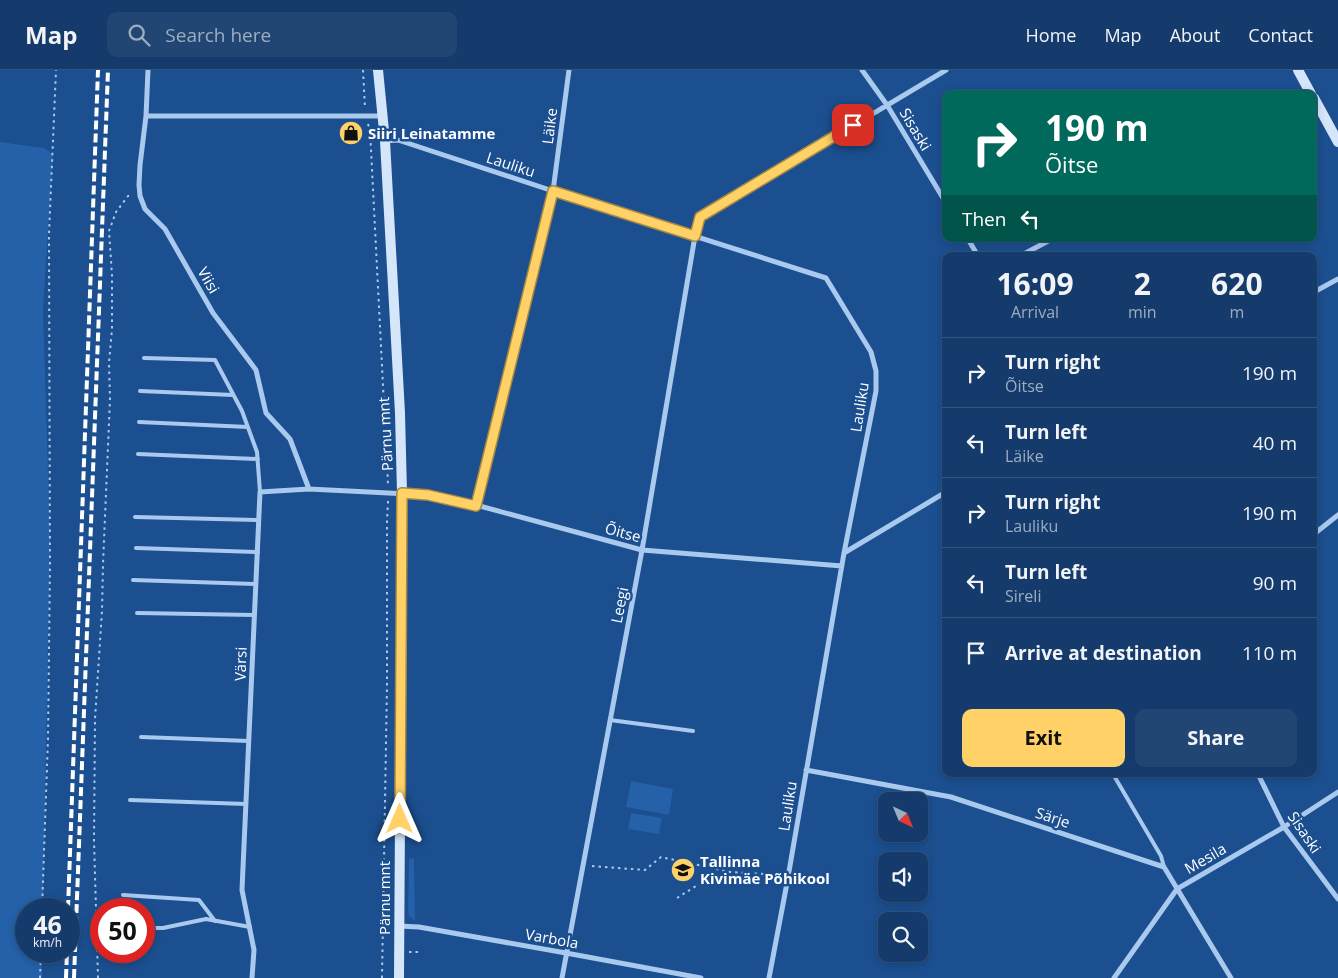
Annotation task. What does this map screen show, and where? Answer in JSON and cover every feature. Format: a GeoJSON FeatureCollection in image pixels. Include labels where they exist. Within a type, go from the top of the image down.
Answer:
{"type":"FeatureCollection","features":[{"type":"Feature","properties":{"kind":"main road","name":"Pärnu mnt"},"geometry":{"type":"LineString","coordinates":[[378,70],[385,141],[400,413],[402,493],[399,978]]}},
{"type":"Feature","properties":{"kind":"main road"},"geometry":{"type":"LineString","coordinates":[[1298,70],[1309,90]]}},
{"type":"Feature","properties":{"kind":"main road"},"geometry":{"type":"LineString","coordinates":[[1317,104],[1338,142]]}},
{"type":"Feature","properties":{"kind":"street"},"geometry":{"type":"LineString","coordinates":[[140,196],[140,165],[146,116],[148,70]]}},
{"type":"Feature","properties":{"kind":"street","name":"Läike"},"geometry":{"type":"LineString","coordinates":[[476,506],[553,191],[569,70]]}},
{"type":"Feature","properties":{"kind":"street","name":"Sisaski"},"geometry":{"type":"LineString","coordinates":[[862,70],[887,105],[942,197]]}},
{"type":"Feature","properties":{"kind":"street","name":"Leegi"},"geometry":{"type":"LineString","coordinates":[[562,978],[642,550],[695,236],[700,217],[946,70]]}},
{"type":"Feature","properties":{"kind":"street"},"geometry":{"type":"LineString","coordinates":[[146,116],[383,116]]}},
{"type":"Feature","properties":{"kind":"street","name":"Lauliku"},"geometry":{"type":"LineString","coordinates":[[385,141],[398,140],[826,278],[871,352],[876,371],[876,391],[844,553],[788,875],[768,978]]}},
{"type":"Feature","properties":{"kind":"street","name":"Viisi"},"geometry":{"type":"LineString","coordinates":[[140,196],[145,209],[165,229],[213,313],[256,370],[266,413],[290,439],[309,489]]}},
{"type":"Feature","properties":{"kind":"street"},"geometry":{"type":"LineString","coordinates":[[1028,252],[1046,242]]}},
{"type":"Feature","properties":{"kind":"street"},"geometry":{"type":"LineString","coordinates":[[1317,290],[1338,279]]}},
{"type":"Feature","properties":{"kind":"street"},"geometry":{"type":"LineString","coordinates":[[260,492],[309,489],[402,493]]}},
{"type":"Feature","properties":{"kind":"street","name":"Värsi"},"geometry":{"type":"LineString","coordinates":[[252,978],[254,950],[242,890],[260,492]]}},
{"type":"Feature","properties":{"kind":"street","name":"Õitse"},"geometry":{"type":"LineString","coordinates":[[402,493],[428,495],[476,506],[642,550],[842,566]]}},
{"type":"Feature","properties":{"kind":"street"},"geometry":{"type":"LineString","coordinates":[[844,553],[942,494]]}},
{"type":"Feature","properties":{"kind":"street"},"geometry":{"type":"LineString","coordinates":[[1317,532],[1338,515]]}},
{"type":"Feature","properties":{"kind":"street","name":"Särje"},"geometry":{"type":"LineString","coordinates":[[806,770],[952,797],[1164,867]]}},
{"type":"Feature","properties":{"kind":"street","name":"Sisaski"},"geometry":{"type":"LineString","coordinates":[[1259,777],[1284,827],[1338,899]]}},
{"type":"Feature","properties":{"kind":"street","name":"Mesila"},"geometry":{"type":"LineString","coordinates":[[1114,978],[1177,889],[1284,827],[1338,792]]}},
{"type":"Feature","properties":{"kind":"street"},"geometry":{"type":"LineString","coordinates":[[1164,867],[1231,978]]}},
{"type":"Feature","properties":{"kind":"street","name":"Varbola"},"geometry":{"type":"LineString","coordinates":[[399,926],[419,927],[700,978]]}},
{"type":"Feature","properties":{"kind":"lane"},"geometry":{"type":"LineString","coordinates":[[144,358],[215,360],[242,411],[257,452],[260,492]]}},
{"type":"Feature","properties":{"kind":"lane"},"geometry":{"type":"LineString","coordinates":[[140,391],[233,395]]}},
{"type":"Feature","properties":{"kind":"lane"},"geometry":{"type":"LineString","coordinates":[[139,422],[248,427]]}},
{"type":"Feature","properties":{"kind":"lane"},"geometry":{"type":"LineString","coordinates":[[138,454],[258,459]]}},
{"type":"Feature","properties":{"kind":"lane"},"geometry":{"type":"LineString","coordinates":[[135,517],[259,520]]}},
{"type":"Feature","properties":{"kind":"lane"},"geometry":{"type":"LineString","coordinates":[[136,548],[258,552]]}},
{"type":"Feature","properties":{"kind":"lane"},"geometry":{"type":"LineString","coordinates":[[133,580],[256,584]]}},
{"type":"Feature","properties":{"kind":"lane"},"geometry":{"type":"LineString","coordinates":[[137,613],[254,615]]}},
{"type":"Feature","properties":{"kind":"lane"},"geometry":{"type":"LineString","coordinates":[[610,720],[693,731]]}},
{"type":"Feature","properties":{"kind":"lane"},"geometry":{"type":"LineString","coordinates":[[141,737],[249,741]]}},
{"type":"Feature","properties":{"kind":"lane"},"geometry":{"type":"LineString","coordinates":[[1115,777],[1160,856],[1164,867]]}},
{"type":"Feature","properties":{"kind":"lane"},"geometry":{"type":"LineString","coordinates":[[130,800],[246,804]]}},
{"type":"Feature","properties":{"kind":"lane"},"geometry":{"type":"LineString","coordinates":[[123,895],[200,900],[215,921]]}},
{"type":"Feature","properties":{"kind":"lane"},"geometry":{"type":"LineString","coordinates":[[155,928],[206,919],[250,927]]}},
{"type":"Feature","properties":{"kind":"path"},"geometry":{"type":"LineString","coordinates":[[42,898],[48,739],[50,575],[49,234],[56,70]]}},
{"type":"Feature","properties":{"kind":"path"},"geometry":{"type":"LineString","coordinates":[[363,70],[364,100]]}},
{"type":"Feature","properties":{"kind":"path"},"geometry":{"type":"LineString","coordinates":[[370,130],[389,493],[386,521],[387,683],[382,978]]}},
{"type":"Feature","properties":{"kind":"path"},"geometry":{"type":"LineString","coordinates":[[98,978],[94,841],[95,719],[102,611],[110,399],[109,363],[112,329],[112,275],[109,231],[116,212],[128,196],[140,196]]}},
{"type":"Feature","properties":{"kind":"path"},"geometry":{"type":"LineString","coordinates":[[583,865],[645,870],[661,857],[730,872],[788,875]]}},
{"type":"Feature","properties":{"kind":"path"},"geometry":{"type":"LineString","coordinates":[[677,898],[696,886],[730,872]]}},
{"type":"Feature","properties":{"kind":"path"},"geometry":{"type":"LineString","coordinates":[[40,978],[41,963]]}},
{"type":"Feature","properties":{"kind":"shaded area"},"geometry":{"type":"Polygon","coordinates":[[[0,142],[44,148],[53,154],[43,309],[50,538],[43,898],[15,898],[15,963],[42,963],[42,978],[0,978],[0,142]]]}},
{"type":"Feature","properties":{"kind":"shaded area"},"geometry":{"type":"Polygon","coordinates":[[[631,781],[673,789],[669,815],[626,807],[631,781]]]}},
{"type":"Feature","properties":{"kind":"shaded area"},"geometry":{"type":"Polygon","coordinates":[[[631,813],[662,818],[659,834],[628,829],[631,813]]]}},
{"type":"Feature","properties":{"kind":"shaded area"},"geometry":{"type":"Polygon","coordinates":[[[410,858],[414,859],[415,921],[409,916],[408,912],[410,858]]]}},
{"type":"Feature","properties":{"kind":"railway"},"geometry":{"type":"LineString","coordinates":[[68,898],[98,70]]}},
{"type":"Feature","properties":{"kind":"railway"},"geometry":{"type":"LineString","coordinates":[[74,978],[108,70]]}},
{"type":"Feature","properties":{"kind":"railway"},"geometry":{"type":"LineString","coordinates":[[66,978],[67,963]]}},
{"type":"Feature","properties":{"kind":"place","name":"Siiri Leinatamme"},"geometry":{"type":"Point","coordinates":[351,133]}},
{"type":"Feature","properties":{"kind":"place","name":"Tallinna Kivimäe Põhikool"},"geometry":{"type":"Point","coordinates":[683,870]}},
{"type":"Feature","properties":{"kind":"route"},"geometry":{"type":"LineString","coordinates":[[400,819],[402,493],[428,495],[476,506],[553,191],[695,236],[700,217],[853,125]]}}]}
